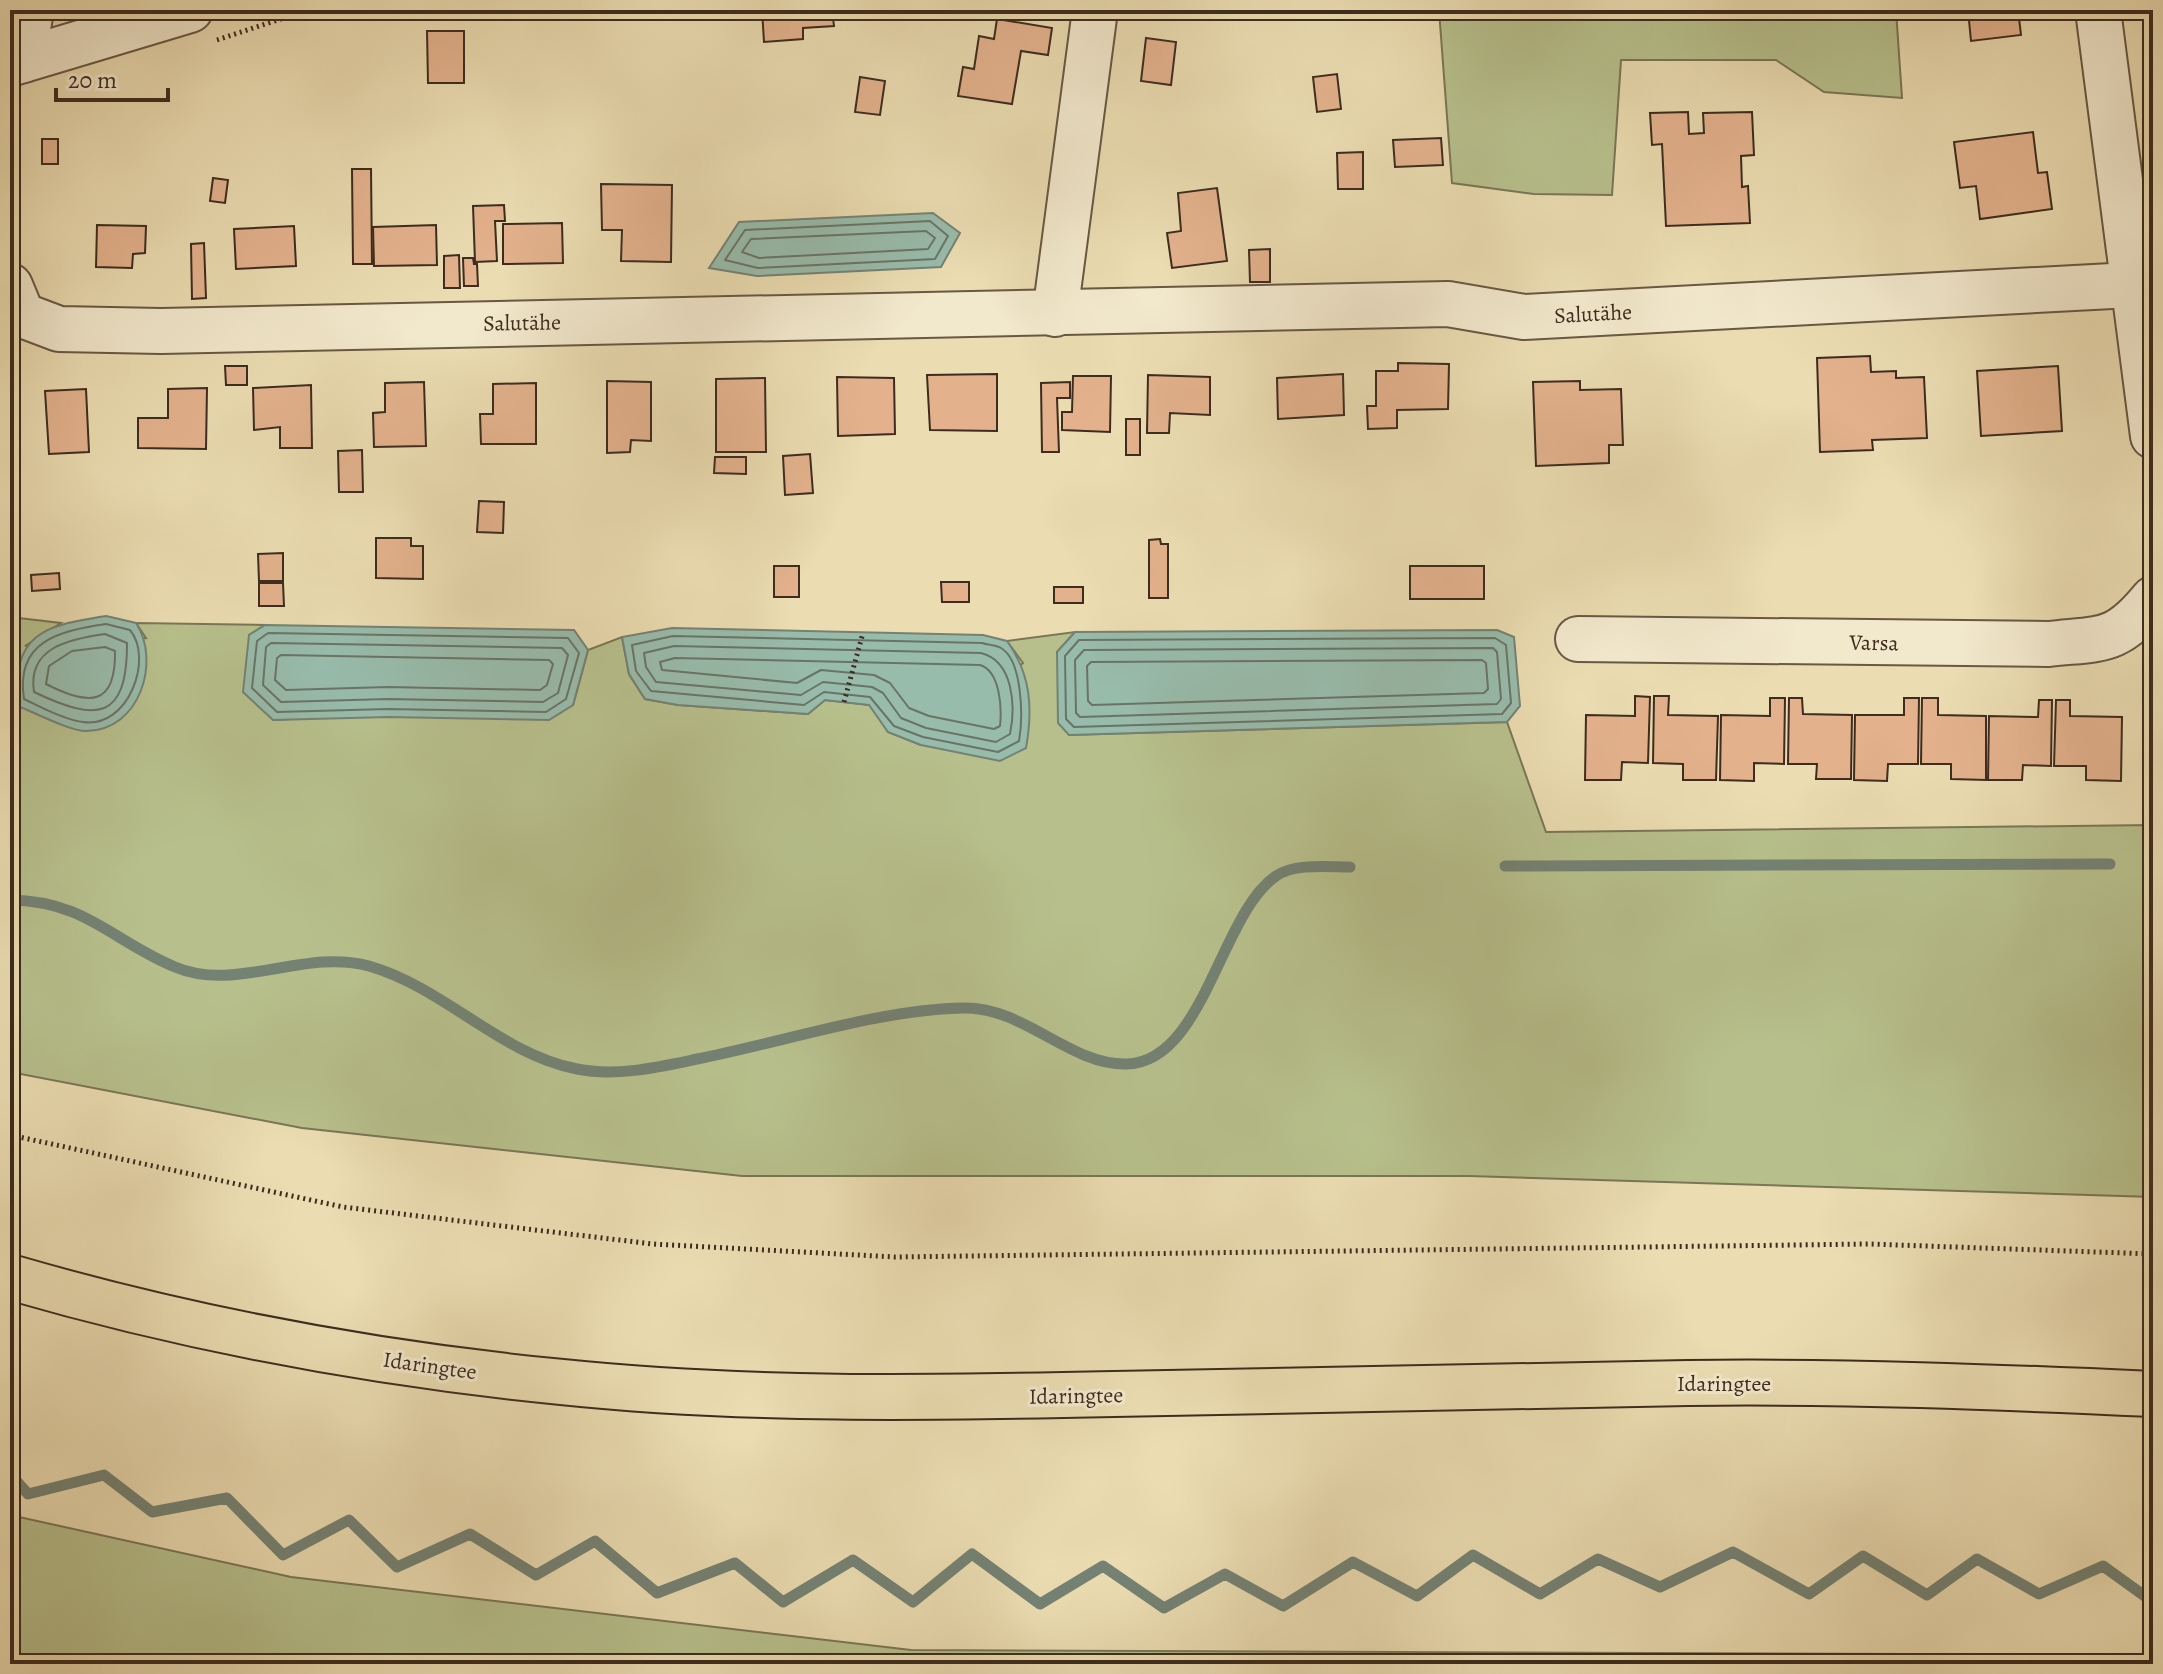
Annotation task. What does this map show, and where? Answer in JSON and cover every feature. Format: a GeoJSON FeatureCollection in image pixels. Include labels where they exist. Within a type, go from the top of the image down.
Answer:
{"type":"FeatureCollection","features":[{"type":"Feature","properties":{"kind":"main road","name":"Idaringtee"},"geometry":{"type":"LineString","coordinates":[[10,1277],[93,1301],[347,1354],[564,1383],[806,1396],[1026,1396],[1707,1383],[1940,1384],[2153,1394]]}},
{"type":"Feature","properties":{"kind":"street"},"geometry":{"type":"LineString","coordinates":[[16,62],[31,10]]}},
{"type":"Feature","properties":{"kind":"street"},"geometry":{"type":"LineString","coordinates":[[16,62],[190,10]]}},
{"type":"Feature","properties":{"kind":"street"},"geometry":{"type":"LineString","coordinates":[[1055,314],[1095,10]]}},
{"type":"Feature","properties":{"kind":"street"},"geometry":{"type":"LineString","coordinates":[[2098,10],[2131,285],[2153,436]]}},
{"type":"Feature","properties":{"kind":"street","name":"Salutähe"},"geometry":{"type":"LineString","coordinates":[[10,286],[22,315],[59,329],[1055,314],[1448,304],[1524,317],[2131,285]]}},
{"type":"Feature","properties":{"kind":"street","name":"Varsa"},"geometry":{"type":"LineString","coordinates":[[1578,639],[2049,644],[2117,635],[2130,627],[2153,599]]}},
{"type":"Feature","properties":{"kind":"path"},"geometry":{"type":"LineString","coordinates":[[844,702],[863,633]]}},
{"type":"Feature","properties":{"kind":"path"},"geometry":{"type":"LineString","coordinates":[[10,1135],[343,1207],[653,1244],[895,1257],[1869,1244],[2153,1254]]}},
{"type":"Feature","properties":{"kind":"green space"},"geometry":{"type":"Polygon","coordinates":[[[1439,10],[1896,10],[1902,98],[1824,92],[1776,60],[1621,60],[1612,195],[1534,194],[1452,183],[1439,10]]]}},
{"type":"Feature","properties":{"kind":"green space"},"geometry":{"type":"Polygon","coordinates":[[[10,617],[61,623],[25,646],[146,638],[136,623],[265,625],[249,635],[273,720],[573,705],[588,650],[622,637],[629,674],[645,699],[678,705],[808,714],[825,700],[870,705],[888,732],[921,745],[1023,663],[1007,641],[1075,632],[1057,652],[1069,735],[1507,722],[1546,832],[2153,825],[2153,1197],[1469,1176],[742,1176],[302,1128],[10,1072],[10,617]]]}},
{"type":"Feature","properties":{"kind":"green space"},"geometry":{"type":"Polygon","coordinates":[[[10,1515],[291,1577],[911,1650],[2153,1655],[2153,1664],[10,1664],[10,1515]]]}},
{"type":"Feature","properties":{"kind":"water"},"geometry":{"type":"Polygon","coordinates":[[[933,213],[960,233],[941,267],[757,276],[709,268],[739,222],[933,213]]]}},
{"type":"Feature","properties":{"kind":"water"},"geometry":{"type":"Polygon","coordinates":[[[106,616],[136,623],[146,656],[141,691],[120,719],[105,728],[86,731],[15,705],[20,662],[36,637],[64,624],[106,616]]]}},
{"type":"Feature","properties":{"kind":"water"},"geometry":{"type":"Polygon","coordinates":[[[265,625],[574,630],[588,650],[573,705],[549,720],[388,717],[273,720],[243,692],[249,635],[265,625]]]}},
{"type":"Feature","properties":{"kind":"water"},"geometry":{"type":"Polygon","coordinates":[[[672,628],[983,635],[1007,641],[1021,666],[1028,692],[1026,748],[1000,761],[921,745],[888,732],[869,705],[825,700],[808,714],[678,705],[645,699],[629,674],[622,637],[672,628]]]}},
{"type":"Feature","properties":{"kind":"water"},"geometry":{"type":"Polygon","coordinates":[[[1497,630],[1514,637],[1520,706],[1507,722],[1069,735],[1058,723],[1057,652],[1075,632],[1497,630]]]}},
{"type":"Feature","properties":{"kind":"building"},"geometry":{"type":"Polygon","coordinates":[[[762,10],[832,10],[834,26],[803,28],[803,39],[764,42],[762,10]]]}},
{"type":"Feature","properties":{"kind":"building"},"geometry":{"type":"Polygon","coordinates":[[[1968,10],[2018,10],[2021,35],[1971,41],[1968,10]]]}},
{"type":"Feature","properties":{"kind":"building"},"geometry":{"type":"Polygon","coordinates":[[[997,19],[1052,28],[1048,55],[1021,51],[1012,104],[958,96],[963,67],[974,69],[979,36],[994,39],[997,19]]]}},
{"type":"Feature","properties":{"kind":"building"},"geometry":{"type":"Polygon","coordinates":[[[427,31],[464,31],[464,83],[428,83],[427,31]]]}},
{"type":"Feature","properties":{"kind":"building"},"geometry":{"type":"Polygon","coordinates":[[[1146,38],[1176,42],[1171,85],[1141,81],[1146,38]]]}},
{"type":"Feature","properties":{"kind":"building"},"geometry":{"type":"Polygon","coordinates":[[[1337,74],[1341,109],[1317,112],[1313,77],[1337,74]]]}},
{"type":"Feature","properties":{"kind":"building"},"geometry":{"type":"Polygon","coordinates":[[[860,77],[885,81],[880,115],[855,112],[860,77]]]}},
{"type":"Feature","properties":{"kind":"building"},"geometry":{"type":"Polygon","coordinates":[[[1688,112],[1689,134],[1704,133],[1703,113],[1752,112],[1754,155],[1741,156],[1742,187],[1748,186],[1750,223],[1666,226],[1662,144],[1652,145],[1650,113],[1688,112]]]}},
{"type":"Feature","properties":{"kind":"building"},"geometry":{"type":"Polygon","coordinates":[[[2033,132],[2038,173],[2047,172],[2052,209],[1980,219],[1976,186],[1960,188],[1954,142],[2033,132]]]}},
{"type":"Feature","properties":{"kind":"building"},"geometry":{"type":"Polygon","coordinates":[[[1441,138],[1443,165],[1395,167],[1393,140],[1441,138]]]}},
{"type":"Feature","properties":{"kind":"building"},"geometry":{"type":"Polygon","coordinates":[[[42,139],[58,139],[58,164],[42,164],[42,139]]]}},
{"type":"Feature","properties":{"kind":"building"},"geometry":{"type":"Polygon","coordinates":[[[1363,152],[1363,189],[1338,189],[1337,153],[1363,152]]]}},
{"type":"Feature","properties":{"kind":"building"},"geometry":{"type":"Polygon","coordinates":[[[352,169],[371,169],[372,264],[353,264],[352,169]]]}},
{"type":"Feature","properties":{"kind":"building"},"geometry":{"type":"Polygon","coordinates":[[[213,178],[228,180],[225,203],[210,201],[213,178]]]}},
{"type":"Feature","properties":{"kind":"building"},"geometry":{"type":"Polygon","coordinates":[[[601,184],[672,185],[671,262],[621,261],[622,230],[602,230],[601,184]]]}},
{"type":"Feature","properties":{"kind":"building"},"geometry":{"type":"Polygon","coordinates":[[[1217,188],[1227,261],[1172,268],[1167,233],[1181,231],[1178,193],[1217,188]]]}},
{"type":"Feature","properties":{"kind":"building"},"geometry":{"type":"Polygon","coordinates":[[[504,205],[505,221],[495,221],[497,261],[475,262],[473,206],[504,205]]]}},
{"type":"Feature","properties":{"kind":"building"},"geometry":{"type":"Polygon","coordinates":[[[562,223],[563,263],[503,264],[503,224],[562,223]]]}},
{"type":"Feature","properties":{"kind":"building"},"geometry":{"type":"Polygon","coordinates":[[[97,225],[146,226],[145,253],[133,254],[132,268],[96,267],[97,225]]]}},
{"type":"Feature","properties":{"kind":"building"},"geometry":{"type":"Polygon","coordinates":[[[436,225],[437,265],[374,266],[373,227],[436,225]]]}},
{"type":"Feature","properties":{"kind":"building"},"geometry":{"type":"Polygon","coordinates":[[[294,226],[296,266],[236,269],[234,229],[294,226]]]}},
{"type":"Feature","properties":{"kind":"building"},"geometry":{"type":"Polygon","coordinates":[[[204,243],[206,298],[192,299],[191,244],[204,243]]]}},
{"type":"Feature","properties":{"kind":"building"},"geometry":{"type":"Polygon","coordinates":[[[1270,249],[1270,282],[1250,282],[1249,250],[1270,249]]]}},
{"type":"Feature","properties":{"kind":"building"},"geometry":{"type":"Polygon","coordinates":[[[459,255],[460,288],[444,288],[444,256],[459,255]]]}},
{"type":"Feature","properties":{"kind":"building"},"geometry":{"type":"Polygon","coordinates":[[[463,258],[473,258],[474,264],[477,264],[478,286],[464,286],[463,258]]]}},
{"type":"Feature","properties":{"kind":"building"},"geometry":{"type":"Polygon","coordinates":[[[1870,356],[1871,372],[1896,371],[1896,378],[1924,377],[1927,438],[1872,440],[1873,450],[1820,452],[1817,358],[1870,356]]]}},
{"type":"Feature","properties":{"kind":"building"},"geometry":{"type":"Polygon","coordinates":[[[1398,363],[1449,364],[1448,409],[1397,410],[1397,428],[1368,429],[1367,406],[1376,406],[1376,371],[1398,371],[1398,363]]]}},
{"type":"Feature","properties":{"kind":"building"},"geometry":{"type":"Polygon","coordinates":[[[225,366],[247,366],[247,385],[226,385],[225,366]]]}},
{"type":"Feature","properties":{"kind":"building"},"geometry":{"type":"Polygon","coordinates":[[[2058,366],[2062,431],[1981,436],[1977,371],[2058,366]]]}},
{"type":"Feature","properties":{"kind":"building"},"geometry":{"type":"Polygon","coordinates":[[[997,374],[997,431],[930,430],[927,375],[997,374]]]}},
{"type":"Feature","properties":{"kind":"building"},"geometry":{"type":"Polygon","coordinates":[[[1343,374],[1344,415],[1278,419],[1277,378],[1343,374]]]}},
{"type":"Feature","properties":{"kind":"building"},"geometry":{"type":"Polygon","coordinates":[[[1148,375],[1210,377],[1210,415],[1170,413],[1169,433],[1147,433],[1148,375]]]}},
{"type":"Feature","properties":{"kind":"building"},"geometry":{"type":"Polygon","coordinates":[[[1073,376],[1111,376],[1110,432],[1062,430],[1062,412],[1072,412],[1073,376]]]}},
{"type":"Feature","properties":{"kind":"building"},"geometry":{"type":"Polygon","coordinates":[[[837,377],[894,378],[895,434],[838,436],[837,377]]]}},
{"type":"Feature","properties":{"kind":"building"},"geometry":{"type":"Polygon","coordinates":[[[765,378],[766,452],[716,452],[716,379],[765,378]]]}},
{"type":"Feature","properties":{"kind":"building"},"geometry":{"type":"Polygon","coordinates":[[[607,381],[651,382],[651,441],[631,440],[630,452],[607,453],[607,381]]]}},
{"type":"Feature","properties":{"kind":"building"},"geometry":{"type":"Polygon","coordinates":[[[1580,381],[1580,390],[1621,389],[1623,445],[1609,445],[1609,463],[1536,466],[1533,382],[1580,381]]]}},
{"type":"Feature","properties":{"kind":"building"},"geometry":{"type":"Polygon","coordinates":[[[424,382],[426,446],[374,447],[373,413],[385,412],[385,383],[424,382]]]}},
{"type":"Feature","properties":{"kind":"building"},"geometry":{"type":"Polygon","coordinates":[[[1070,382],[1070,398],[1057,398],[1059,452],[1042,452],[1041,383],[1070,382]]]}},
{"type":"Feature","properties":{"kind":"building"},"geometry":{"type":"Polygon","coordinates":[[[536,383],[536,444],[481,444],[480,414],[493,414],[493,384],[536,383]]]}},
{"type":"Feature","properties":{"kind":"building"},"geometry":{"type":"Polygon","coordinates":[[[311,385],[312,448],[280,448],[280,427],[254,430],[253,388],[311,385]]]}},
{"type":"Feature","properties":{"kind":"building"},"geometry":{"type":"Polygon","coordinates":[[[207,388],[206,449],[138,448],[138,418],[168,418],[168,389],[207,388]]]}},
{"type":"Feature","properties":{"kind":"building"},"geometry":{"type":"Polygon","coordinates":[[[86,389],[89,452],[49,454],[45,391],[86,389]]]}},
{"type":"Feature","properties":{"kind":"building"},"geometry":{"type":"Polygon","coordinates":[[[1126,419],[1140,419],[1140,455],[1126,455],[1126,419]]]}},
{"type":"Feature","properties":{"kind":"building"},"geometry":{"type":"Polygon","coordinates":[[[362,450],[363,492],[339,492],[338,451],[362,450]]]}},
{"type":"Feature","properties":{"kind":"building"},"geometry":{"type":"Polygon","coordinates":[[[810,454],[813,493],[785,495],[783,456],[810,454]]]}},
{"type":"Feature","properties":{"kind":"building"},"geometry":{"type":"Polygon","coordinates":[[[715,457],[746,457],[746,474],[714,473],[715,457]]]}},
{"type":"Feature","properties":{"kind":"building"},"geometry":{"type":"Polygon","coordinates":[[[479,501],[504,502],[503,533],[477,532],[479,501]]]}},
{"type":"Feature","properties":{"kind":"building"},"geometry":{"type":"Polygon","coordinates":[[[376,538],[411,538],[411,546],[423,546],[423,579],[376,578],[376,538]]]}},
{"type":"Feature","properties":{"kind":"building"},"geometry":{"type":"Polygon","coordinates":[[[1160,539],[1161,544],[1168,544],[1168,598],[1149,598],[1149,540],[1160,539]]]}},
{"type":"Feature","properties":{"kind":"building"},"geometry":{"type":"Polygon","coordinates":[[[283,553],[283,581],[259,581],[258,554],[283,553]]]}},
{"type":"Feature","properties":{"kind":"building"},"geometry":{"type":"Polygon","coordinates":[[[774,566],[799,566],[799,597],[774,597],[774,566]]]}},
{"type":"Feature","properties":{"kind":"building"},"geometry":{"type":"Polygon","coordinates":[[[1410,566],[1484,566],[1484,599],[1410,599],[1410,566]]]}},
{"type":"Feature","properties":{"kind":"building"},"geometry":{"type":"Polygon","coordinates":[[[59,573],[60,589],[32,591],[31,575],[59,573]]]}},
{"type":"Feature","properties":{"kind":"building"},"geometry":{"type":"Polygon","coordinates":[[[941,582],[969,582],[969,602],[942,602],[941,582]]]}},
{"type":"Feature","properties":{"kind":"building"},"geometry":{"type":"Polygon","coordinates":[[[259,583],[283,583],[284,606],[259,606],[259,583]]]}},
{"type":"Feature","properties":{"kind":"building"},"geometry":{"type":"Polygon","coordinates":[[[1054,587],[1083,587],[1083,603],[1054,603],[1054,587]]]}},
{"type":"Feature","properties":{"kind":"building"},"geometry":{"type":"Polygon","coordinates":[[[1635,696],[1650,697],[1648,763],[1622,762],[1621,780],[1585,780],[1586,715],[1635,716],[1635,696]]]}},
{"type":"Feature","properties":{"kind":"building"},"geometry":{"type":"Polygon","coordinates":[[[1654,696],[1669,696],[1668,715],[1718,716],[1716,780],[1683,780],[1683,764],[1653,763],[1654,696]]]}},
{"type":"Feature","properties":{"kind":"building"},"geometry":{"type":"Polygon","coordinates":[[[1770,698],[1785,698],[1784,764],[1754,763],[1754,781],[1720,780],[1721,715],[1770,716],[1770,698]]]}},
{"type":"Feature","properties":{"kind":"building"},"geometry":{"type":"Polygon","coordinates":[[[1789,698],[1802,698],[1803,714],[1852,715],[1851,779],[1816,779],[1817,764],[1788,764],[1789,698]]]}},
{"type":"Feature","properties":{"kind":"building"},"geometry":{"type":"Polygon","coordinates":[[[1904,698],[1919,698],[1918,764],[1888,764],[1887,781],[1854,780],[1855,715],[1904,715],[1904,698]]]}},
{"type":"Feature","properties":{"kind":"building"},"geometry":{"type":"Polygon","coordinates":[[[1922,698],[1938,698],[1938,715],[1986,716],[1986,780],[1951,779],[1951,764],[1921,764],[1922,698]]]}},
{"type":"Feature","properties":{"kind":"building"},"geometry":{"type":"Polygon","coordinates":[[[2039,700],[2052,700],[2051,766],[2023,765],[2022,780],[1988,780],[1989,716],[2038,717],[2039,700]]]}},
{"type":"Feature","properties":{"kind":"building"},"geometry":{"type":"Polygon","coordinates":[[[2056,700],[2070,700],[2070,716],[2122,717],[2121,781],[2086,780],[2086,766],[2054,766],[2056,700]]]}},
{"type":"Feature","properties":{"kind":"waterway"},"geometry":{"type":"LineString","coordinates":[[1505,866],[2110,864]]}},
{"type":"Feature","properties":{"kind":"waterway"},"geometry":{"type":"LineString","coordinates":[[10,900],[59,907],[97,924],[153,957],[198,974],[246,973],[320,962],[369,966],[423,989],[523,1050],[577,1069],[607,1072],[653,1068],[865,1020],[964,1008],[1007,1016],[1086,1056],[1126,1064],[1153,1057],[1174,1040],[1193,1014],[1240,921],[1257,895],[1276,876],[1302,867],[1350,867]]}},
{"type":"Feature","properties":{"kind":"waterway"},"geometry":{"type":"LineString","coordinates":[[10,1474],[28,1494],[104,1475],[152,1512],[227,1498],[283,1555],[349,1520],[397,1567],[470,1534],[536,1575],[595,1541],[657,1593],[735,1563],[783,1602],[853,1560],[913,1602],[972,1554],[1040,1604],[1103,1566],[1164,1608],[1225,1574],[1283,1606],[1353,1562],[1417,1596],[1473,1555],[1540,1594],[1598,1559],[1660,1587],[1733,1552],[1809,1594],[1863,1556],[1927,1595],[1977,1559],[2039,1594],[2103,1566],[2153,1602]]}}]}
